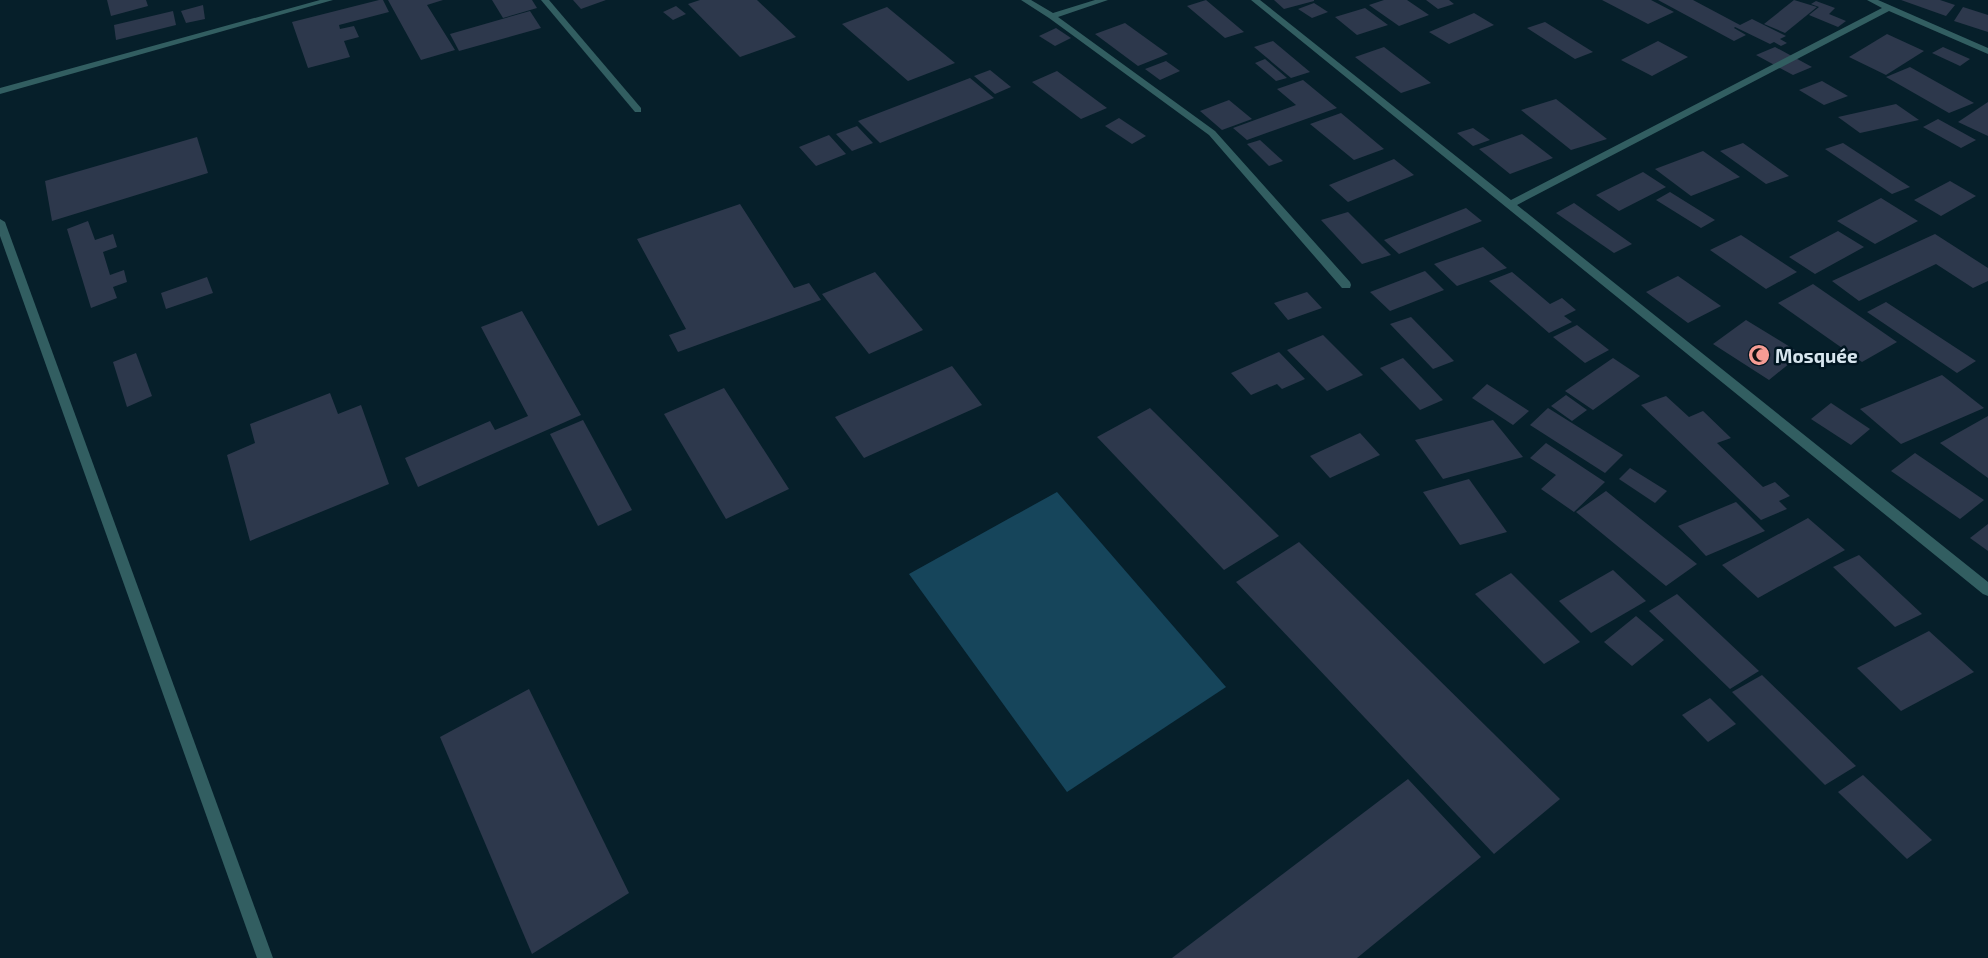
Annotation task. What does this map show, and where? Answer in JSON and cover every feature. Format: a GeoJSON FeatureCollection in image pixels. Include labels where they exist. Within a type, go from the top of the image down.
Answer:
{"type":"FeatureCollection","features":[{"type":"Feature","properties":{"kind":"street"},"geometry":{"type":"LineString","coordinates":[[0,91],[329,0]]}},
{"type":"Feature","properties":{"kind":"street"},"geometry":{"type":"LineString","coordinates":[[545,0],[638,110]]}},
{"type":"Feature","properties":{"kind":"street"},"geometry":{"type":"LineString","coordinates":[[1025,0],[1052,16],[1212,133],[1346,285]]}},
{"type":"Feature","properties":{"kind":"street"},"geometry":{"type":"LineString","coordinates":[[1052,16],[1104,0]]}},
{"type":"Feature","properties":{"kind":"street"},"geometry":{"type":"LineString","coordinates":[[1255,0],[1988,590]]}},
{"type":"Feature","properties":{"kind":"street"},"geometry":{"type":"LineString","coordinates":[[1870,0],[1988,51]]}},
{"type":"Feature","properties":{"kind":"street"},"geometry":{"type":"LineString","coordinates":[[1510,205],[1888,8]]}},
{"type":"Feature","properties":{"kind":"street"},"geometry":{"type":"LineString","coordinates":[[0,222],[265,958]]}},
{"type":"Feature","properties":{"kind":"shaded area"},"geometry":{"type":"Polygon","coordinates":[[[1057,492],[1226,687],[1067,792],[909,574],[1057,492]]]}},
{"type":"Feature","properties":{"kind":"building"},"geometry":{"type":"Polygon","coordinates":[[[107,0],[146,0],[148,6],[111,16],[107,0]]]}},
{"type":"Feature","properties":{"kind":"building"},"geometry":{"type":"Polygon","coordinates":[[[383,0],[389,12],[339,25],[340,29],[354,26],[359,37],[344,41],[350,57],[308,68],[292,22],[383,0]]]}},
{"type":"Feature","properties":{"kind":"building"},"geometry":{"type":"Polygon","coordinates":[[[388,0],[443,0],[427,5],[455,50],[421,60],[388,0]]]}},
{"type":"Feature","properties":{"kind":"building"},"geometry":{"type":"Polygon","coordinates":[[[492,0],[532,0],[537,8],[503,18],[492,0]]]}},
{"type":"Feature","properties":{"kind":"building"},"geometry":{"type":"Polygon","coordinates":[[[573,0],[606,0],[581,9],[573,0]]]}},
{"type":"Feature","properties":{"kind":"building"},"geometry":{"type":"Polygon","coordinates":[[[700,0],[757,0],[796,37],[740,57],[688,4],[700,0]]]}},
{"type":"Feature","properties":{"kind":"building"},"geometry":{"type":"Polygon","coordinates":[[[1206,0],[1244,32],[1225,38],[1187,6],[1206,0]]]}},
{"type":"Feature","properties":{"kind":"building"},"geometry":{"type":"Polygon","coordinates":[[[1274,0],[1314,0],[1314,1],[1284,9],[1274,0]]]}},
{"type":"Feature","properties":{"kind":"building"},"geometry":{"type":"Polygon","coordinates":[[[1384,0],[1407,0],[1429,15],[1399,26],[1369,5],[1384,0]]]}},
{"type":"Feature","properties":{"kind":"building"},"geometry":{"type":"Polygon","coordinates":[[[1426,0],[1449,0],[1454,4],[1438,9],[1426,0]]]}},
{"type":"Feature","properties":{"kind":"building"},"geometry":{"type":"Polygon","coordinates":[[[1602,0],[1651,0],[1674,12],[1648,24],[1602,0]]]}},
{"type":"Feature","properties":{"kind":"building"},"geometry":{"type":"Polygon","coordinates":[[[1658,0],[1693,0],[1740,25],[1752,19],[1786,36],[1780,39],[1787,43],[1781,46],[1774,42],[1770,44],[1735,27],[1746,35],[1734,41],[1658,0]]]}},
{"type":"Feature","properties":{"kind":"building"},"geometry":{"type":"Polygon","coordinates":[[[1794,0],[1817,7],[1785,33],[1764,24],[1794,0]]]}},
{"type":"Feature","properties":{"kind":"building"},"geometry":{"type":"Polygon","coordinates":[[[1901,0],[1940,0],[1955,5],[1946,16],[1901,0]]]}},
{"type":"Feature","properties":{"kind":"building"},"geometry":{"type":"Polygon","coordinates":[[[1816,1],[1835,8],[1829,14],[1846,21],[1838,27],[1809,15],[1819,7],[1811,4],[1816,1]]]}},
{"type":"Feature","properties":{"kind":"building"},"geometry":{"type":"Polygon","coordinates":[[[1314,3],[1328,12],[1312,18],[1298,9],[1314,3]]]}},
{"type":"Feature","properties":{"kind":"building"},"geometry":{"type":"Polygon","coordinates":[[[203,5],[205,19],[186,23],[181,11],[203,5]]]}},
{"type":"Feature","properties":{"kind":"building"},"geometry":{"type":"Polygon","coordinates":[[[676,6],[686,14],[673,20],[663,12],[676,6]]]}},
{"type":"Feature","properties":{"kind":"building"},"geometry":{"type":"Polygon","coordinates":[[[887,7],[955,63],[908,81],[842,24],[887,7]]]}},
{"type":"Feature","properties":{"kind":"building"},"geometry":{"type":"Polygon","coordinates":[[[1963,7],[1988,15],[1988,32],[1954,21],[1963,7]]]}},
{"type":"Feature","properties":{"kind":"building"},"geometry":{"type":"Polygon","coordinates":[[[1365,8],[1388,25],[1357,35],[1335,17],[1365,8]]]}},
{"type":"Feature","properties":{"kind":"building"},"geometry":{"type":"Polygon","coordinates":[[[173,11],[176,25],[116,40],[114,25],[173,11]]]}},
{"type":"Feature","properties":{"kind":"building"},"geometry":{"type":"Polygon","coordinates":[[[530,11],[541,28],[459,51],[450,34],[530,11]]]}},
{"type":"Feature","properties":{"kind":"building"},"geometry":{"type":"Polygon","coordinates":[[[1474,13],[1494,25],[1449,44],[1429,32],[1474,13]]]}},
{"type":"Feature","properties":{"kind":"building"},"geometry":{"type":"Polygon","coordinates":[[[1545,22],[1593,52],[1575,59],[1527,28],[1545,22]]]}},
{"type":"Feature","properties":{"kind":"building"},"geometry":{"type":"Polygon","coordinates":[[[1125,23],[1168,54],[1138,66],[1095,34],[1125,23]]]}},
{"type":"Feature","properties":{"kind":"building"},"geometry":{"type":"Polygon","coordinates":[[[1056,28],[1071,38],[1055,46],[1039,36],[1056,28]]]}},
{"type":"Feature","properties":{"kind":"building"},"geometry":{"type":"Polygon","coordinates":[[[1887,34],[1924,51],[1886,75],[1849,57],[1887,34]]]}},
{"type":"Feature","properties":{"kind":"building"},"geometry":{"type":"Polygon","coordinates":[[[1273,41],[1310,72],[1291,78],[1254,47],[1273,41]]]}},
{"type":"Feature","properties":{"kind":"building"},"geometry":{"type":"Polygon","coordinates":[[[1658,41],[1688,57],[1652,76],[1621,60],[1658,41]]]}},
{"type":"Feature","properties":{"kind":"building"},"geometry":{"type":"Polygon","coordinates":[[[1384,47],[1431,83],[1401,93],[1355,57],[1384,47]]]}},
{"type":"Feature","properties":{"kind":"building"},"geometry":{"type":"Polygon","coordinates":[[[1775,47],[1812,67],[1793,75],[1756,55],[1775,47]]]}},
{"type":"Feature","properties":{"kind":"building"},"geometry":{"type":"Polygon","coordinates":[[[1943,47],[1970,59],[1960,66],[1932,53],[1943,47]]]}},
{"type":"Feature","properties":{"kind":"building"},"geometry":{"type":"Polygon","coordinates":[[[1265,59],[1287,78],[1276,81],[1255,63],[1265,59]]]}},
{"type":"Feature","properties":{"kind":"building"},"geometry":{"type":"Polygon","coordinates":[[[1166,61],[1180,71],[1160,80],[1145,69],[1166,61]]]}},
{"type":"Feature","properties":{"kind":"building"},"geometry":{"type":"Polygon","coordinates":[[[1910,67],[1974,103],[1949,113],[1886,77],[1910,67]]]}},
{"type":"Feature","properties":{"kind":"building"},"geometry":{"type":"Polygon","coordinates":[[[990,70],[1011,87],[995,94],[974,76],[990,70]]]}},
{"type":"Feature","properties":{"kind":"building"},"geometry":{"type":"Polygon","coordinates":[[[1057,71],[1107,108],[1081,119],[1032,82],[1057,71]]]}},
{"type":"Feature","properties":{"kind":"building"},"geometry":{"type":"Polygon","coordinates":[[[970,78],[994,98],[880,143],[858,121],[970,78]]]}},
{"type":"Feature","properties":{"kind":"building"},"geometry":{"type":"Polygon","coordinates":[[[1303,80],[1337,108],[1247,140],[1233,128],[1296,105],[1277,89],[1303,80]]]}},
{"type":"Feature","properties":{"kind":"building"},"geometry":{"type":"Polygon","coordinates":[[[1822,81],[1848,96],[1824,105],[1799,90],[1822,81]]]}},
{"type":"Feature","properties":{"kind":"building"},"geometry":{"type":"Polygon","coordinates":[[[1556,99],[1607,139],[1571,150],[1521,110],[1556,99]]]}},
{"type":"Feature","properties":{"kind":"building"},"geometry":{"type":"Polygon","coordinates":[[[1229,100],[1252,119],[1222,130],[1200,111],[1229,100]]]}},
{"type":"Feature","properties":{"kind":"building"},"geometry":{"type":"Polygon","coordinates":[[[1988,102],[1988,136],[1958,122],[1988,102]]]}},
{"type":"Feature","properties":{"kind":"building"},"geometry":{"type":"Polygon","coordinates":[[[1896,104],[1919,120],[1860,133],[1838,117],[1896,104]]]}},
{"type":"Feature","properties":{"kind":"building"},"geometry":{"type":"Polygon","coordinates":[[[1341,113],[1384,149],[1354,160],[1310,124],[1341,113]]]}},
{"type":"Feature","properties":{"kind":"building"},"geometry":{"type":"Polygon","coordinates":[[[1119,118],[1146,136],[1132,144],[1105,126],[1119,118]]]}},
{"type":"Feature","properties":{"kind":"building"},"geometry":{"type":"Polygon","coordinates":[[[1938,119],[1976,140],[1961,148],[1923,127],[1938,119]]]}},
{"type":"Feature","properties":{"kind":"building"},"geometry":{"type":"Polygon","coordinates":[[[857,126],[873,143],[852,151],[836,134],[857,126]]]}},
{"type":"Feature","properties":{"kind":"building"},"geometry":{"type":"Polygon","coordinates":[[[1473,128],[1490,140],[1473,146],[1457,133],[1473,128]]]}},
{"type":"Feature","properties":{"kind":"building"},"geometry":{"type":"Polygon","coordinates":[[[1522,134],[1553,158],[1510,174],[1479,149],[1522,134]]]}},
{"type":"Feature","properties":{"kind":"building"},"geometry":{"type":"Polygon","coordinates":[[[829,135],[846,154],[816,166],[799,147],[829,135]]]}},
{"type":"Feature","properties":{"kind":"building"},"geometry":{"type":"Polygon","coordinates":[[[197,137],[208,173],[52,221],[45,181],[197,137]]]}},
{"type":"Feature","properties":{"kind":"building"},"geometry":{"type":"Polygon","coordinates":[[[1260,140],[1283,161],[1269,166],[1247,144],[1260,140]]]}},
{"type":"Feature","properties":{"kind":"building"},"geometry":{"type":"Polygon","coordinates":[[[1743,143],[1789,176],[1766,184],[1720,151],[1743,143]]]}},
{"type":"Feature","properties":{"kind":"building"},"geometry":{"type":"Polygon","coordinates":[[[1843,143],[1910,187],[1892,194],[1825,149],[1843,143]]]}},
{"type":"Feature","properties":{"kind":"building"},"geometry":{"type":"Polygon","coordinates":[[[1703,151],[1740,177],[1691,196],[1655,169],[1703,151]]]}},
{"type":"Feature","properties":{"kind":"building"},"geometry":{"type":"Polygon","coordinates":[[[1394,159],[1414,175],[1348,202],[1329,185],[1394,159]]]}},
{"type":"Feature","properties":{"kind":"building"},"geometry":{"type":"Polygon","coordinates":[[[1643,172],[1666,187],[1619,211],[1596,195],[1643,172]]]}},
{"type":"Feature","properties":{"kind":"building"},"geometry":{"type":"Polygon","coordinates":[[[1950,181],[1976,196],[1941,216],[1914,200],[1950,181]]]}},
{"type":"Feature","properties":{"kind":"building"},"geometry":{"type":"Polygon","coordinates":[[[1670,192],[1715,220],[1701,228],[1656,200],[1670,192]]]}},
{"type":"Feature","properties":{"kind":"building"},"geometry":{"type":"Polygon","coordinates":[[[1881,198],[1918,221],[1875,244],[1837,221],[1881,198]]]}},
{"type":"Feature","properties":{"kind":"building"},"geometry":{"type":"Polygon","coordinates":[[[1574,203],[1632,244],[1614,253],[1556,213],[1574,203]]]}},
{"type":"Feature","properties":{"kind":"building"},"geometry":{"type":"Polygon","coordinates":[[[740,204],[794,288],[809,283],[821,300],[678,352],[669,335],[686,329],[637,239],[740,204]]]}},
{"type":"Feature","properties":{"kind":"building"},"geometry":{"type":"Polygon","coordinates":[[[1466,208],[1482,221],[1399,254],[1384,240],[1466,208]]]}},
{"type":"Feature","properties":{"kind":"building"},"geometry":{"type":"Polygon","coordinates":[[[1348,212],[1391,255],[1362,264],[1321,220],[1348,212]]]}},
{"type":"Feature","properties":{"kind":"building"},"geometry":{"type":"Polygon","coordinates":[[[88,221],[95,240],[113,234],[117,247],[103,252],[110,275],[124,270],[127,282],[113,287],[117,298],[91,308],[67,229],[88,221]]]}},
{"type":"Feature","properties":{"kind":"building"},"geometry":{"type":"Polygon","coordinates":[[[1838,231],[1864,247],[1815,274],[1789,257],[1838,231]]]}},
{"type":"Feature","properties":{"kind":"building"},"geometry":{"type":"Polygon","coordinates":[[[1935,234],[1988,268],[1988,281],[1973,288],[1936,264],[1859,301],[1832,281],[1935,234]]]}},
{"type":"Feature","properties":{"kind":"building"},"geometry":{"type":"Polygon","coordinates":[[[1741,235],[1797,272],[1766,289],[1710,250],[1741,235]]]}},
{"type":"Feature","properties":{"kind":"building"},"geometry":{"type":"Polygon","coordinates":[[[1483,247],[1507,268],[1457,286],[1434,264],[1483,247]]]}},
{"type":"Feature","properties":{"kind":"building"},"geometry":{"type":"Polygon","coordinates":[[[1425,271],[1444,290],[1390,311],[1370,292],[1425,271]]]}},
{"type":"Feature","properties":{"kind":"building"},"geometry":{"type":"Polygon","coordinates":[[[875,272],[923,330],[869,354],[822,294],[875,272]]]}},
{"type":"Feature","properties":{"kind":"building"},"geometry":{"type":"Polygon","coordinates":[[[1512,272],[1550,304],[1562,298],[1576,310],[1564,316],[1572,322],[1549,333],[1489,281],[1512,272]]]}},
{"type":"Feature","properties":{"kind":"building"},"geometry":{"type":"Polygon","coordinates":[[[1678,276],[1721,306],[1688,323],[1646,292],[1678,276]]]}},
{"type":"Feature","properties":{"kind":"building"},"geometry":{"type":"Polygon","coordinates":[[[207,277],[213,293],[166,309],[161,293],[207,277]]]}},
{"type":"Feature","properties":{"kind":"building"},"geometry":{"type":"Polygon","coordinates":[[[1813,284],[1897,342],[1862,362],[1778,303],[1813,284]]]}},
{"type":"Feature","properties":{"kind":"building"},"geometry":{"type":"Polygon","coordinates":[[[1307,292],[1322,308],[1288,320],[1274,303],[1307,292]]]}},
{"type":"Feature","properties":{"kind":"building"},"geometry":{"type":"Polygon","coordinates":[[[1886,302],[1976,361],[1957,373],[1867,312],[1886,302]]]}},
{"type":"Feature","properties":{"kind":"building"},"geometry":{"type":"Polygon","coordinates":[[[522,311],[581,415],[418,487],[405,458],[490,421],[495,430],[528,416],[481,327],[522,311]]]}},
{"type":"Feature","properties":{"kind":"building"},"geometry":{"type":"Polygon","coordinates":[[[1411,317],[1454,361],[1433,369],[1390,324],[1411,317]]]}},
{"type":"Feature","properties":{"kind":"building","name":"Mosquée"},"geometry":{"type":"Polygon","coordinates":[[[1746,320],[1795,350],[1784,359],[1790,363],[1769,380],[1713,344],[1746,320]]]}},
{"type":"Feature","properties":{"kind":"building"},"geometry":{"type":"Polygon","coordinates":[[[1577,325],[1609,350],[1585,363],[1553,337],[1577,325]]]}},
{"type":"Feature","properties":{"kind":"building"},"geometry":{"type":"Polygon","coordinates":[[[1323,335],[1363,375],[1327,391],[1287,350],[1323,335]]]}},
{"type":"Feature","properties":{"kind":"building"},"geometry":{"type":"Polygon","coordinates":[[[1279,352],[1305,379],[1282,389],[1277,384],[1251,395],[1231,373],[1279,352]]]}},
{"type":"Feature","properties":{"kind":"building"},"geometry":{"type":"Polygon","coordinates":[[[136,353],[152,396],[127,407],[113,362],[136,353]]]}},
{"type":"Feature","properties":{"kind":"building"},"geometry":{"type":"Polygon","coordinates":[[[1403,358],[1443,400],[1420,410],[1380,368],[1403,358]]]}},
{"type":"Feature","properties":{"kind":"building"},"geometry":{"type":"Polygon","coordinates":[[[1613,358],[1640,376],[1593,410],[1565,391],[1613,358]]]}},
{"type":"Feature","properties":{"kind":"building"},"geometry":{"type":"Polygon","coordinates":[[[952,366],[982,405],[864,458],[835,417],[952,366]]]}},
{"type":"Feature","properties":{"kind":"building"},"geometry":{"type":"Polygon","coordinates":[[[1942,375],[1984,408],[1901,444],[1860,409],[1942,375]]]}},
{"type":"Feature","properties":{"kind":"building"},"geometry":{"type":"Polygon","coordinates":[[[1487,384],[1529,411],[1513,425],[1472,398],[1487,384]]]}},
{"type":"Feature","properties":{"kind":"building"},"geometry":{"type":"Polygon","coordinates":[[[724,388],[789,489],[726,519],[664,414],[724,388]]]}},
{"type":"Feature","properties":{"kind":"building"},"geometry":{"type":"Polygon","coordinates":[[[330,393],[338,414],[361,405],[389,484],[250,541],[227,455],[255,443],[250,424],[330,393]]]}},
{"type":"Feature","properties":{"kind":"building"},"geometry":{"type":"Polygon","coordinates":[[[1566,395],[1587,410],[1572,421],[1551,406],[1566,395]]]}},
{"type":"Feature","properties":{"kind":"building"},"geometry":{"type":"Polygon","coordinates":[[[1666,396],[1689,417],[1703,411],[1731,438],[1717,443],[1763,487],[1775,482],[1790,496],[1779,501],[1787,509],[1761,520],[1641,405],[1666,396]]]}},
{"type":"Feature","properties":{"kind":"building"},"geometry":{"type":"Polygon","coordinates":[[[1831,403],[1870,429],[1851,445],[1811,419],[1831,403]]]}},
{"type":"Feature","properties":{"kind":"building"},"geometry":{"type":"Polygon","coordinates":[[[1150,408],[1279,536],[1224,570],[1097,437],[1150,408]]]}},
{"type":"Feature","properties":{"kind":"building"},"geometry":{"type":"Polygon","coordinates":[[[1548,408],[1623,455],[1605,473],[1530,425],[1548,408]]]}},
{"type":"Feature","properties":{"kind":"building"},"geometry":{"type":"Polygon","coordinates":[[[1988,416],[1988,478],[1940,443],[1988,416]]]}},
{"type":"Feature","properties":{"kind":"building"},"geometry":{"type":"Polygon","coordinates":[[[583,420],[632,510],[598,526],[550,434],[583,420]]]}},
{"type":"Feature","properties":{"kind":"building"},"geometry":{"type":"Polygon","coordinates":[[[1493,420],[1523,457],[1443,479],[1415,440],[1493,420]]]}},
{"type":"Feature","properties":{"kind":"building"},"geometry":{"type":"Polygon","coordinates":[[[1360,433],[1380,455],[1330,478],[1310,456],[1360,433]]]}},
{"type":"Feature","properties":{"kind":"building"},"geometry":{"type":"Polygon","coordinates":[[[1546,443],[1605,482],[1574,512],[1541,489],[1556,475],[1530,458],[1546,443]]]}},
{"type":"Feature","properties":{"kind":"building"},"geometry":{"type":"Polygon","coordinates":[[[1915,453],[1984,500],[1960,519],[1891,471],[1915,453]]]}},
{"type":"Feature","properties":{"kind":"building"},"geometry":{"type":"Polygon","coordinates":[[[1630,468],[1667,491],[1655,503],[1619,479],[1630,468]]]}},
{"type":"Feature","properties":{"kind":"building"},"geometry":{"type":"Polygon","coordinates":[[[1469,479],[1507,532],[1460,545],[1423,492],[1469,479]]]}},
{"type":"Feature","properties":{"kind":"building"},"geometry":{"type":"Polygon","coordinates":[[[1606,491],[1697,564],[1666,586],[1576,512],[1606,491]]]}},
{"type":"Feature","properties":{"kind":"building"},"geometry":{"type":"Polygon","coordinates":[[[1736,502],[1765,531],[1706,556],[1678,526],[1736,502]]]}},
{"type":"Feature","properties":{"kind":"building"},"geometry":{"type":"Polygon","coordinates":[[[1808,518],[1845,550],[1758,598],[1722,565],[1808,518]]]}},
{"type":"Feature","properties":{"kind":"building"},"geometry":{"type":"Polygon","coordinates":[[[1988,524],[1988,551],[1970,538],[1988,524]]]}},
{"type":"Feature","properties":{"kind":"building"},"geometry":{"type":"Polygon","coordinates":[[[1299,542],[1560,799],[1494,854],[1236,582],[1299,542]]]}},
{"type":"Feature","properties":{"kind":"building"},"geometry":{"type":"Polygon","coordinates":[[[1859,555],[1922,614],[1895,627],[1833,567],[1859,555]]]}},
{"type":"Feature","properties":{"kind":"building"},"geometry":{"type":"Polygon","coordinates":[[[1613,570],[1646,601],[1591,633],[1559,601],[1613,570]]]}},
{"type":"Feature","properties":{"kind":"building"},"geometry":{"type":"Polygon","coordinates":[[[1511,573],[1580,642],[1544,664],[1475,594],[1511,573]]]}},
{"type":"Feature","properties":{"kind":"building"},"geometry":{"type":"Polygon","coordinates":[[[1677,594],[1759,671],[1730,689],[1649,611],[1677,594]]]}},
{"type":"Feature","properties":{"kind":"building"},"geometry":{"type":"Polygon","coordinates":[[[1636,616],[1664,640],[1632,666],[1604,642],[1636,616]]]}},
{"type":"Feature","properties":{"kind":"building"},"geometry":{"type":"Polygon","coordinates":[[[1929,631],[1974,672],[1901,711],[1857,668],[1929,631]]]}},
{"type":"Feature","properties":{"kind":"building"},"geometry":{"type":"Polygon","coordinates":[[[1762,675],[1856,766],[1825,785],[1732,692],[1762,675]]]}},
{"type":"Feature","properties":{"kind":"building"},"geometry":{"type":"Polygon","coordinates":[[[529,689],[629,893],[532,954],[440,737],[529,689]]]}},
{"type":"Feature","properties":{"kind":"building"},"geometry":{"type":"Polygon","coordinates":[[[1710,698],[1736,724],[1708,742],[1682,715],[1710,698]]]}},
{"type":"Feature","properties":{"kind":"building"},"geometry":{"type":"Polygon","coordinates":[[[1863,775],[1932,840],[1907,859],[1838,792],[1863,775]]]}},
{"type":"Feature","properties":{"kind":"building"},"geometry":{"type":"Polygon","coordinates":[[[1408,779],[1481,857],[1357,958],[1172,958],[1408,779]]]}},
{"type":"Feature","properties":{"kind":"place","name":"Mosquée"},"geometry":{"type":"Point","coordinates":[1759,355]}}]}
